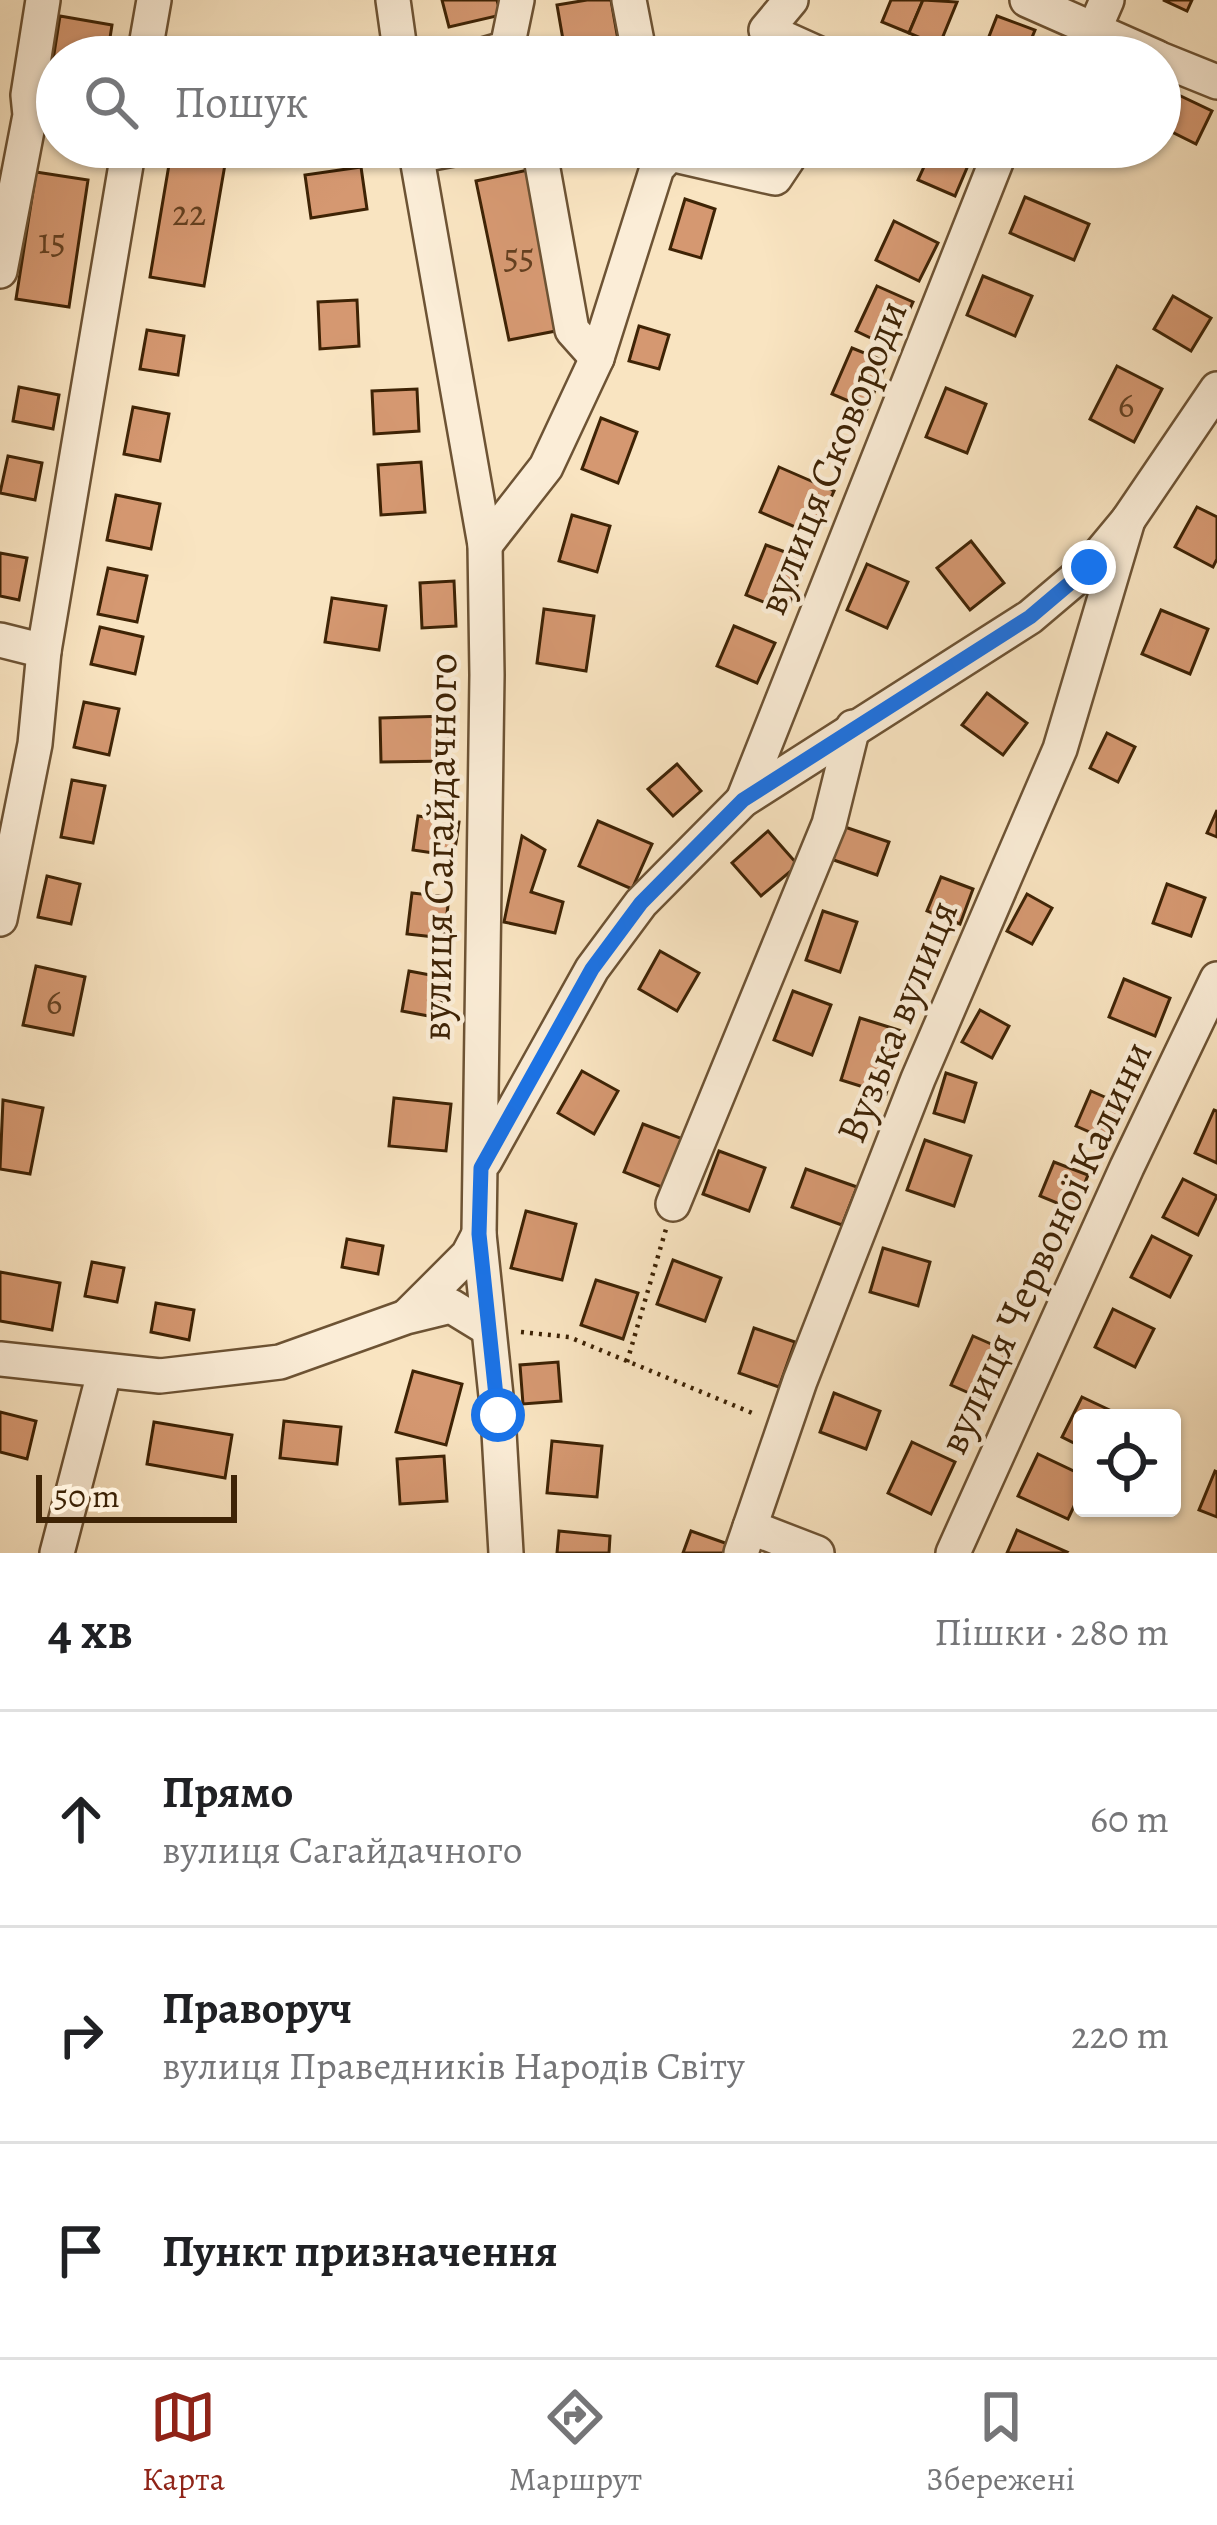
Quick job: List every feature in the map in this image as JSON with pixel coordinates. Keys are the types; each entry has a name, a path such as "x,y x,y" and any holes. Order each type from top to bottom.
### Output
{"street":[{"path":"38,36 44,0"},
{"path":"148,36 154,0"},
{"path":"393,0 398,36"},
{"path":"510,36 517,0"},
{"path":"629,0 636,36"},
{"path":"779,36 766,30 791,0"},
{"path":"1027,0 1101,15 1129,36"},
{"path":"0,271 30,116 28,94 36,47"},
{"path":"1181,67 1217,82"},
{"path":"0,919 35,744 44,651 125,168"},
{"name":"вулиця Сагайдачного","path":"419,168 485,545 479,1234 498,1415 506,1553"},
{"path":"542,168 572,330 597,358"},
{"path":"485,545 546,467 597,358 653,168"},
{"path":"732,168 776,178 782,168"},
{"name":"вулиця Сковороди","path":"743,800 995,168"},
{"path":"481,1168 592,969 641,903 743,800 1030,617 1089,567 1128,520 1217,389"},
{"name":"Вузька вулиця","path":"746,1540 784,1426 918,1079 1060,749 1128,520"},
{"path":"0,640 44,651"},
{"path":"674,1204 829,824 853,727"},
{"name":"вулиця Червоної Калини","path":"953,1553 1217,979"},
{"path":"406,1317 468,1255 479,1234"},
{"path":"0,1359 160,1376 280,1362 451,1306 487,1328"},
{"path":"57,1553 104,1372"},
{"path":"746,1540 818,1553"}],"path":[{"path":"627,1362 674,1204"},
{"path":"487,1328 569,1336 784,1426"}],"building":[{"path":"442,0 497,0 501,15 449,27"},
{"path":"611,0 617,36 562,36 557,5"},
{"path":"891,0 923,0 909,33 882,22"},
{"path":"923,0 957,2 943,36 909,33"},
{"path":"1163,0 1192,0 1187,11"},
{"path":"60,16 112,25 110,36 57,36"},
{"path":"997,16 1035,30 1033,36 989,36"},
{"path":"1181,96 1212,111 1196,144 1181,136"},
{"path":"168,168 224,168 204,286 150,277"},
{"path":"361,168 367,209 311,218 305,175"},
{"path":"923,168 967,168 955,196 918,180"},
{"path":"528,170 561,330 509,340 476,181"},
{"path":"36,172 88,180 69,307 16,299"},
{"path":"1025,197 1089,224 1074,260 1010,233"},
{"path":"685,199 715,209 701,258 670,249"},
{"path":"894,221 938,243 919,281 876,260"},
{"path":"983,276 1032,296 1015,336 967,315"},
{"path":"877,286 913,302 892,348 856,331"},
{"path":"1173,296 1211,318 1191,351 1154,329"},
{"path":"357,300 359,346 320,349 318,302"},
{"path":"639,326 669,335 659,369 629,361"},
{"path":"147,330 184,336 178,375 140,369"},
{"path":"852,348 887,362 867,409 832,394"},
{"path":"1117,366 1162,389 1134,442 1090,419"},
{"path":"19,387 59,395 53,429 13,421"},
{"path":"946,388 986,404 967,453 926,437"},
{"path":"417,389 419,431 374,434 372,391"},
{"path":"133,407 169,414 160,461 124,454"},
{"path":"601,418 637,432 618,483 582,469"},
{"path":"8,456 42,463 35,500 0,493"},
{"path":"421,462 425,512 381,515 378,465"},
{"path":"779,467 834,491 814,535 760,512"},
{"path":"116,495 160,504 151,549 107,540"},
{"path":"1197,507 1217,517 1213,567 1175,547"},
{"path":"572,515 610,526 597,572 559,561"},
{"path":"971,541 1004,583 970,610 937,568"},
{"path":"766,545 807,560 787,611 746,595"},
{"path":"0,553 27,558 19,600 0,596"},
{"path":"867,564 908,582 887,628 847,610"},
{"path":"108,568 147,576 137,622 98,614"},
{"path":"454,581 456,626 422,628 420,583"},
{"path":"332,598 386,606 379,650 325,642"},
{"path":"544,609 594,616 586,671 537,663"},
{"path":"1161,610 1208,629 1190,674 1142,654"},
{"path":"734,626 775,643 757,683 717,666"},
{"path":"100,627 143,637 135,674 91,664"},
{"path":"987,693 1027,723 1003,755 962,725"},
{"path":"84,702 119,709 109,755 74,747"},
{"path":"448,716 449,761 381,762 380,718"},
{"path":"1107,733 1135,747 1118,782 1090,768"},
{"path":"677,764 701,791 673,816 648,789"},
{"path":"72,780 105,786 93,843 61,837"},
{"path":"1217,810 1217,837 1207,833"},
{"path":"418,816 459,822 454,856 413,850"},
{"path":"598,821 652,844 632,889 579,866"},
{"path":"839,825 889,842 877,875 828,858"},
{"path":"768,831 798,865 761,896 732,863"},
{"path":"522,836 545,850 531,892 563,902 555,933 504,922"},
{"path":"47,876 80,884 71,924 38,917"},
{"path":"941,877 973,889 960,924 927,911"},
{"path":"1167,884 1205,898 1191,936 1153,923"},
{"path":"412,893 449,897 444,938 407,934"},
{"path":"1027,894 1052,908 1032,944 1007,931"},
{"path":"823,911 857,922 840,972 806,960"},
{"path":"660,951 699,973 677,1011 639,989"},
{"path":"36,966 85,977 73,1035 23,1025"},
{"path":"409,971 446,978 439,1018 402,1011"},
{"path":"1124,979 1170,998 1155,1036 1109,1017"},
{"path":"793,991 831,1005 812,1055 774,1040"},
{"path":"980,1010 1009,1026 992,1058 962,1042"},
{"path":"860,1018 905,1032 886,1094 841,1080"},
{"path":"582,1071 618,1091 594,1134 558,1113"},
{"path":"946,1073 976,1083 964,1122 934,1113"},
{"path":"1091,1091 1123,1105 1108,1140 1076,1126"},
{"path":"394,1098 451,1104 446,1151 389,1146"},
{"path":"3,1100 43,1108 30,1174 0,1169"},
{"path":"1217,1111 1217,1163 1195,1153"},
{"path":"643,1124 683,1139 664,1188 624,1172"},
{"path":"925,1140 971,1156 954,1206 907,1190"},
{"path":"719,1151 765,1168 749,1211 703,1194"},
{"path":"1054,1162 1088,1175 1074,1210 1040,1196"},
{"path":"806,1169 857,1187 842,1225 792,1207"},
{"path":"1183,1179 1217,1196 1198,1235 1163,1217"},
{"path":"526,1211 576,1224 562,1280 511,1268"},
{"path":"1152,1236 1191,1256 1170,1297 1131,1277"},
{"path":"347,1239 383,1246 378,1274 342,1267"},
{"path":"883,1248 930,1262 918,1306 870,1292"},
{"path":"673,1260 721,1278 705,1321 657,1304"},
{"path":"92,1262 124,1268 117,1302 85,1296"},
{"path":"0,1272 60,1283 52,1330 0,1321"},
{"path":"596,1280 638,1293 623,1339 581,1325"},
{"path":"156,1303 194,1310 189,1340 151,1332"},
{"path":"1113,1309 1154,1329 1135,1367 1095,1347"},
{"path":"754,1328 795,1342 779,1387 739,1373"},
{"path":"973,1336 1007,1351 985,1400 951,1385"},
{"path":"558,1362 561,1401 523,1404 520,1365"},
{"path":"413,1371 462,1384 446,1445 396,1432"},
{"path":"834,1393 880,1411 866,1449 820,1432"},
{"path":"1082,1397 1107,1409 1076,1409"},
{"path":"0,1412 36,1421 27,1459 0,1452"},
{"path":"1073,1415 1073,1442 1062,1437"},
{"path":"284,1421 341,1427 337,1464 280,1458"},
{"path":"154,1422 232,1435 225,1478 147,1464"},
{"path":"552,1441 602,1446 597,1497 547,1493"},
{"path":"912,1442 955,1462 931,1514 888,1493"},
{"path":"1038,1454 1073,1471 1073,1508 1068,1519 1018,1496"},
{"path":"444,1456 447,1501 400,1504 397,1459"},
{"path":"1217,1472 1217,1517 1199,1510"},
{"path":"1017,1530 1067,1552 1007,1553"},
{"path":"559,1531 610,1536 609,1553 557,1553"},
{"path":"691,1531 728,1544 725,1553 683,1553"}],"route":[{"path":"498,1415 479,1234 481,1168 592,969 641,903 743,800 1030,617 1089,567"}]}
